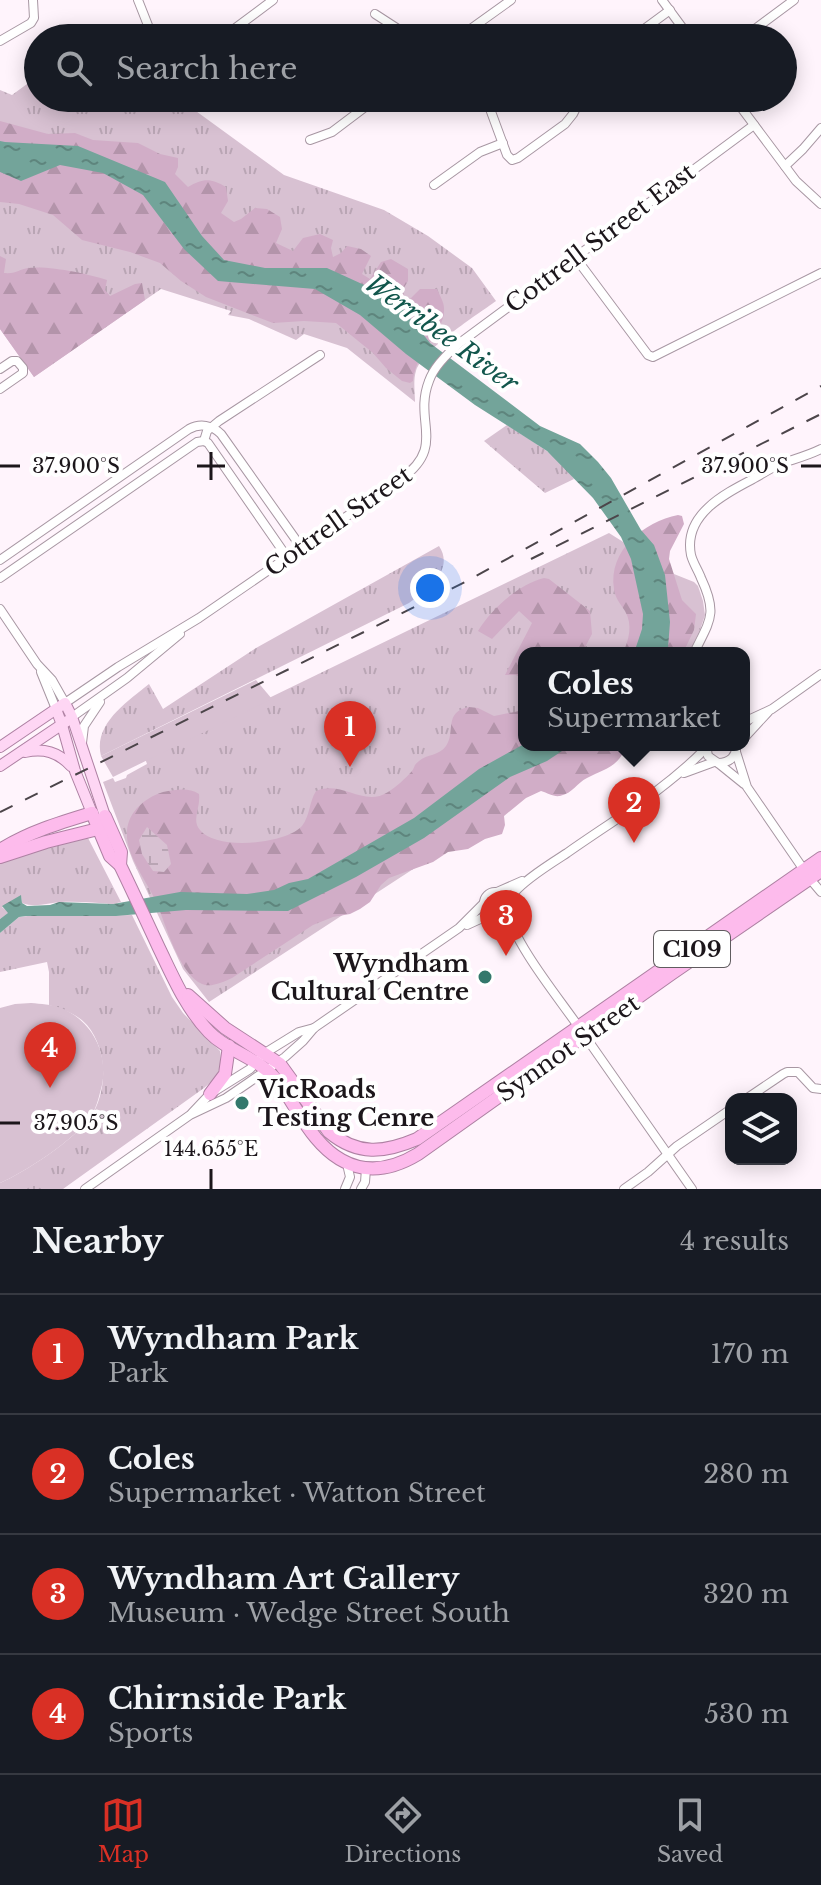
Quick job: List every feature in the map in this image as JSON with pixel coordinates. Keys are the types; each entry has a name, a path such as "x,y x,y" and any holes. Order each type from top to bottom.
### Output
{"highway":[{"path":"92,813 98,829"},
{"path":"0,850 48,826 92,813 105,816 98,829 0,857"},
{"name":"C109","path":"105,816 121,852 120,865"},
{"name":"C109","path":"98,829 110,856 120,865 174,981 210,1033 229,1046 285,1069 329,1132 351,1146"},
{"name":"Synnot Street","path":"366,1169 404,1162 668,970 812,873 821,858"},
{"name":"C109","path":"174,981 266,1062 316,1137 331,1153 347,1164 366,1169"},
{"path":"210,1094 224,1078 229,1046"},
{"name":"Synnot Street","path":"351,1146 384,1151 399,1147 499,1090"},
{"path":"351,1146 362,1158 366,1169"}],"main road":[{"path":"60,706 72,717 105,816"},
{"path":"60,706 75,771 92,813"},
{"name":"Cottrell Street","path":"0,747 60,706"},
{"name":"Cottrell Street","path":"0,766 72,717"},
{"path":"15,756 32,750 51,751 64,758 75,771"}],"street":[{"path":"30,24 37,19 33,0"},
{"path":"138,0 147,24"},
{"path":"241,24 273,0"},
{"path":"478,24 511,0"},
{"path":"662,0 680,24"},
{"path":"762,24 794,0"},
{"path":"651,24 670,10"},
{"path":"375,14 390,24"},
{"path":"0,41 24,27"},
{"path":"310,140 332,132 358,112"},
{"path":"491,112 510,160 518,158 565,124 574,112"},
{"path":"744,112 802,188 821,204"},
{"name":"Cottrell Street East","path":"448,354 754,125"},
{"path":"785,166 821,128"},
{"path":"434,185 480,152 503,143"},
{"path":"575,257 648,355 656,356 821,273"},
{"name":"Cottrell Street","path":"60,706 199,618 411,472 425,453 426,389 431,375 448,354"},
{"path":"204,441 211,427 320,355"},
{"path":"0,369 12,361 17,361 23,368 23,373 0,389"},
{"path":"0,560 198,425 211,427 221,434 301,547"},
{"path":"0,578 197,442 204,441 287,557"},
{"path":"697,647 712,610 691,556 690,542 698,518 720,496 779,464 801,459 821,449"},
{"path":"94,496 101,507"},
{"path":"52,525 59,535"},
{"path":"0,609 37,664 52,680 60,706"},
{"name":"Cottrell Street","path":"72,717 108,692 199,618"},
{"path":"750,732 772,709 821,674"},
{"path":"82,747 84,726 108,692"},
{"path":"750,719 772,709"},
{"path":"459,928 501,912 508,899 531,878 676,776 702,751"},
{"path":"707,751 708,756 747,787 812,873 821,892"},
{"path":"676,776 727,762 735,751"},
{"path":"737,751 747,787"},
{"path":"190,1115 210,1094 303,1041 314,1028 459,928 483,904 486,895 531,878"},
{"path":"497,892 503,895 508,917 519,941"},
{"path":"483,904 519,941 692,1189"},
{"path":"85,1189 190,1115 226,1098 299,1032 314,1028"},
{"path":"755,1093 787,1072 798,1072 813,1088 821,1089"},
{"path":"624,1189 677,1146 725,1113"},
{"path":"345,1189 350,1177 347,1164"},
{"path":"361,1189 366,1169"}],"green space":[{"path":"24,86 24,112 197,112 284,175 384,210 428,236 472,268 496,301 452,333 420,362 414,382 415,402 347,348 304,334 296,340 249,319 228,315 231,311 161,289 34,377 0,329 0,90 12,95"},
{"path":"0,121 48,134 75,133 93,140 138,143 160,154 178,158 175,174 188,187 207,180 226,187 228,201 221,213 234,222 255,208 267,209 280,217 282,229 276,243 293,251 303,238 320,234 333,240 333,257 347,246 361,249 371,256 362,274 370,279 381,262 391,259 408,269 408,281 402,291 408,301 420,289 437,289 444,308 440,325 419,361 413,381 402,381 336,323 273,323 206,297 160,263 82,240 53,215 19,204 0,202"},
{"path":"0,256 6,259 4,273 37,267 80,273 107,280 105,290 110,296 142,283 145,300 34,377 0,329"},
{"path":"507,425 552,455 574,479 545,493 484,441"},
{"path":"682,516 684,524 669,559 682,600 696,614 694,630 686,647 625,647 629,627 615,592 617,562 623,550 641,531 665,519"},
{"path":"609,533 674,574 694,582 703,601 705,615 692,647 518,647 518,751 525,751 533,791 209,1002 183,969 133,861 103,782 126,778 147,764 145,758"},
{"path":"439,546 444,563 437,579 409,603 101,756 100,744 107,724 122,706 149,684 163,709 256,648"},
{"path":"549,579 590,611 592,634 585,647 520,647 532,623 519,611 492,639 478,631 506,598 535,581"},
{"path":"518,650 518,676 505,675"},
{"path":"256,680 272,699 113,777 101,756"},
{"path":"478,708 494,716 518,711 518,751 623,751 616,763 564,795 541,791 526,798 504,816 502,834 468,849 448,852 433,862 389,878 370,902 360,909 313,925 232,978 209,985 194,979 180,960 128,844 130,820 137,808 163,792 191,790 199,794 197,826 208,837 251,843 282,837 302,826 316,791 335,789 370,797 391,790 419,761 446,746 453,718 461,710"},
{"path":"147,827 167,845 171,864 164,872 153,871 142,854 139,840"},
{"path":"87,836 121,902 32,905 22,903 21,896 2,907 9,913 0,919 0,863"},
{"path":"132,915 172,997 183,1013 220,1051 221,1063 216,1076 204,1088 63,1189 0,1189 0,1183 48,1155 83,1126 96,1108 102,1084 102,1059 94,1035 79,1018 49,1005 47,962 0,972 0,933 19,917"},
{"path":"31,1003 61,1008 90,1031 101,1052 101,1089 90,1118 73,1136 22,1172 0,1183 0,1008"}],"water":[{"path":"0,141 78,146 165,182 202,236 224,260 265,268 327,268 395,299 430,343 540,426 580,444 611,478 641,530 654,545 665,575 670,622 668,647 636,647 643,614 631,559 621,537 593,498 547,451 475,405 360,315 315,289 218,281 184,249 143,195 103,173 60,165 21,181 0,172"},
{"path":"518,747 518,751 562,751 510,777 424,838 288,911 186,910 116,916 26,916 19,917 0,933 0,919 8,913 2,906 21,895 22,903 27,906 59,902 113,904 180,892 247,894 274,890 308,879 414,818 479,769"}],"railway":[{"path":"0,812 467,581 821,386"},
{"path":"531,559 821,414"}],"place":[{"name":"Wyndham Park","path":"350,767"},
{"name":"Coles","path":"634,843"},
{"name":"Wyndham Art Gallery","path":"506,956"},
{"name":"Wyndham Cultural Centre","path":"485,977"},
{"name":"Chirnside Park","path":"50,1088"},
{"name":"VicRoads Testing Cenre","path":"242,1103"}],"water label":[{"name":"Werribee River","path":"442,333"}]}
